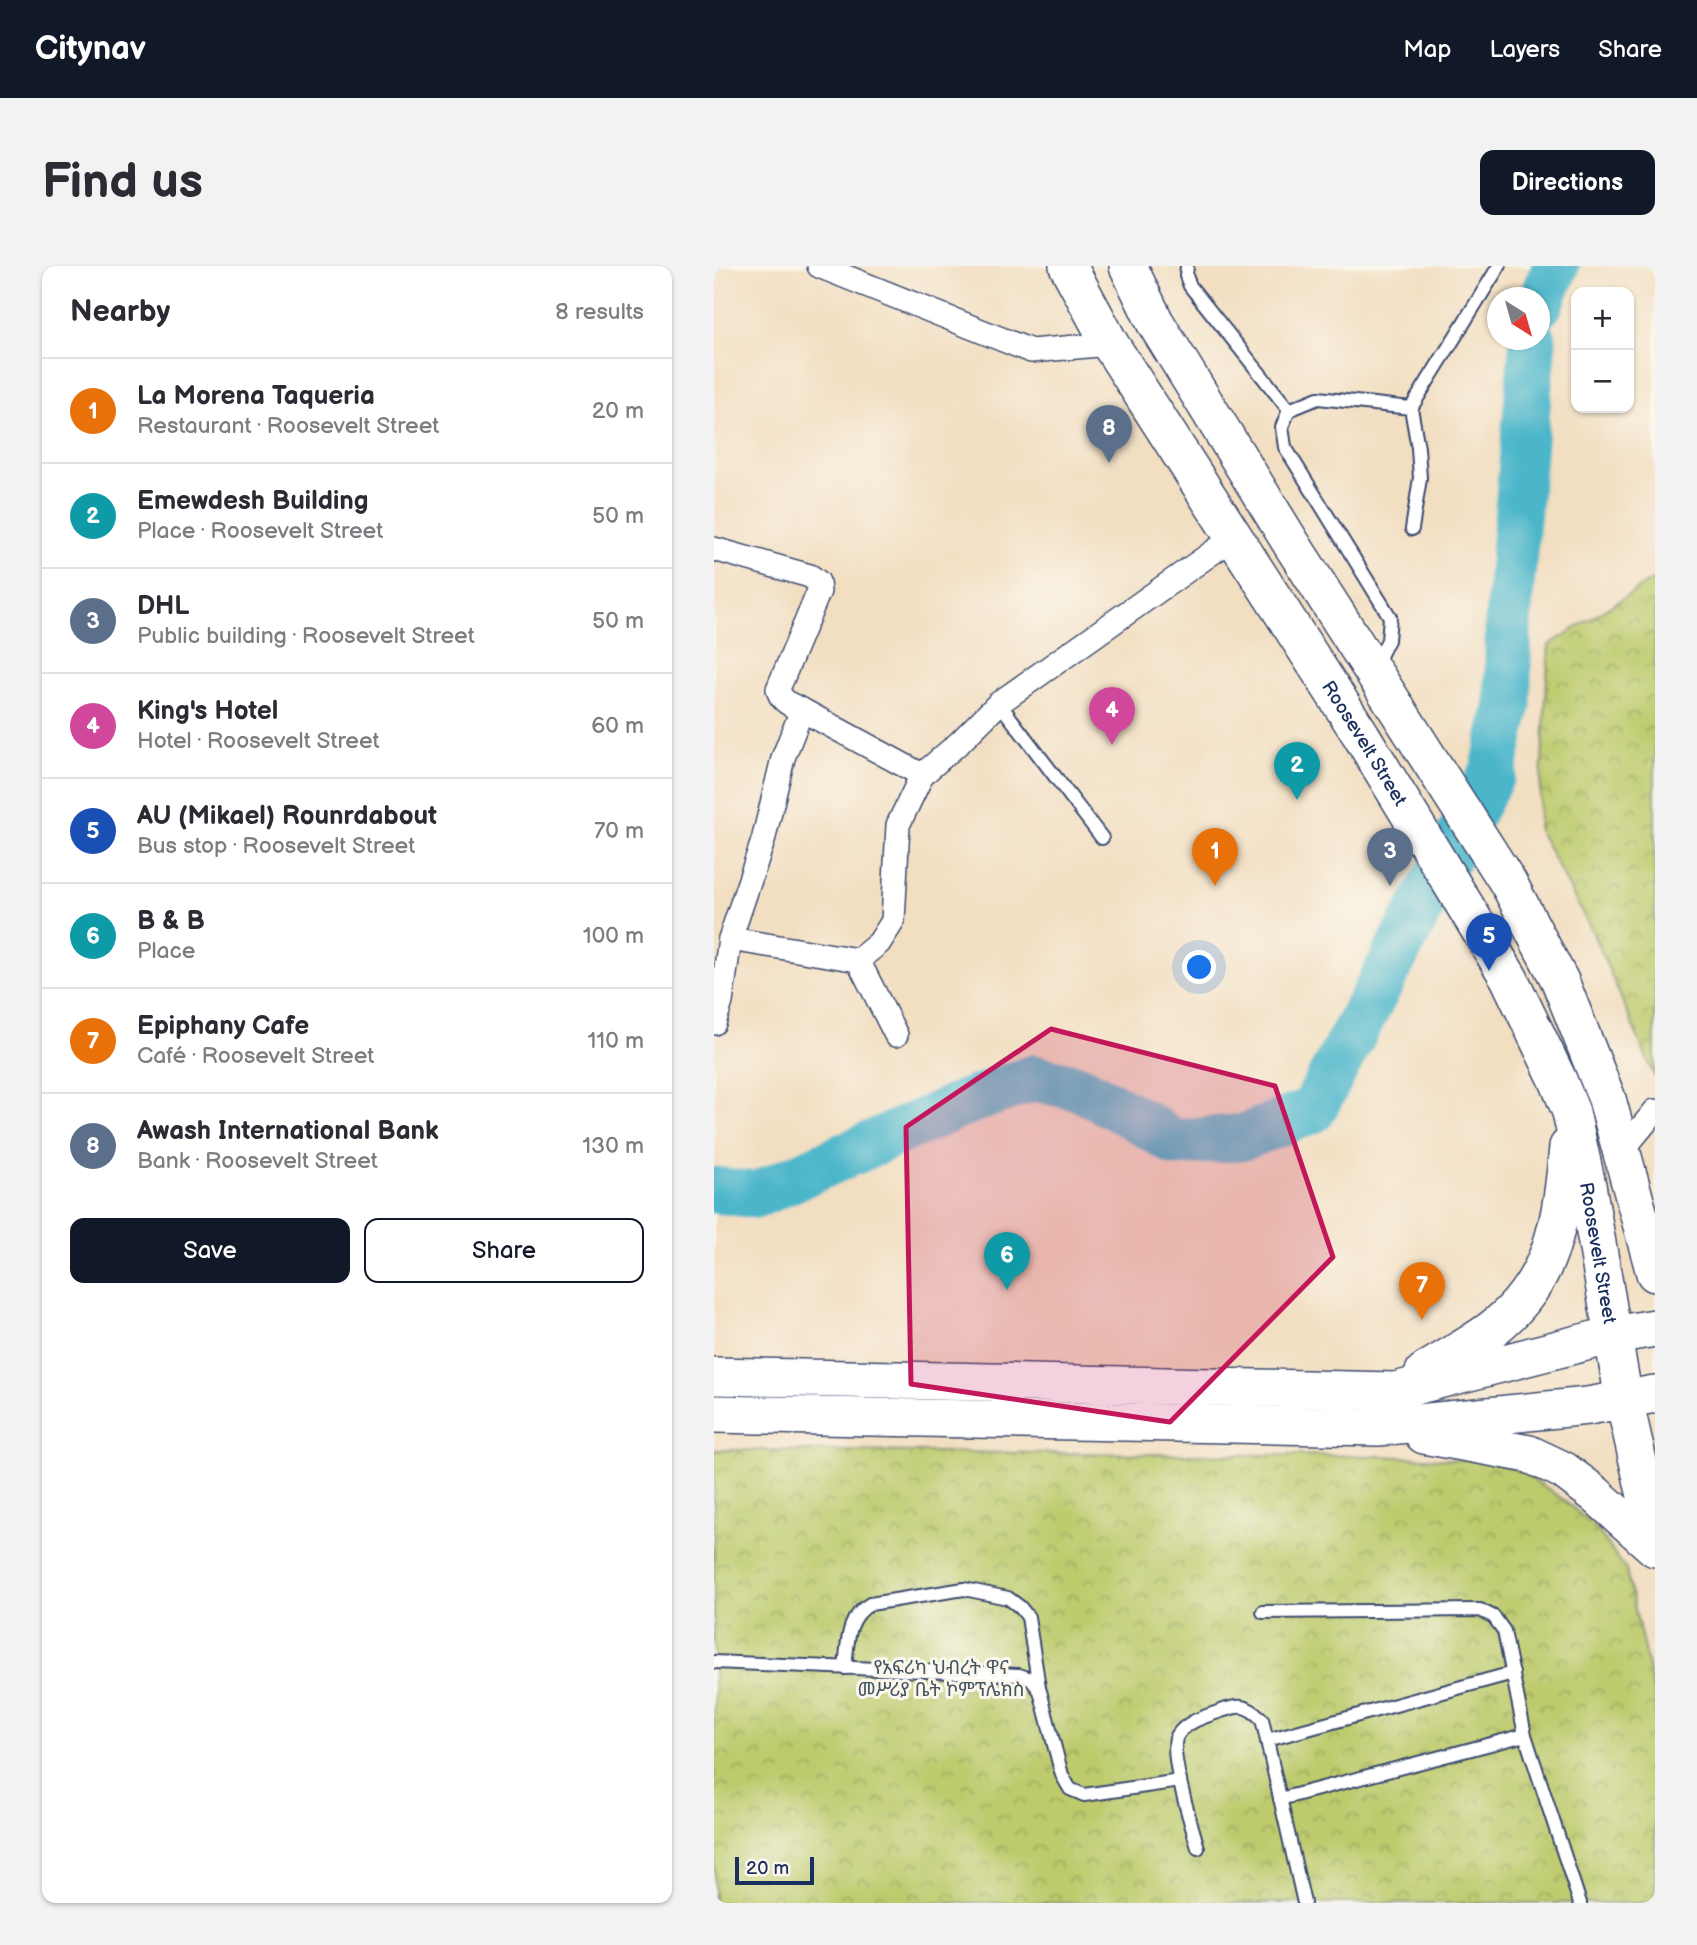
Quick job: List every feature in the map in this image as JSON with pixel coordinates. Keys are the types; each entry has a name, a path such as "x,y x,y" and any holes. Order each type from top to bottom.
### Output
{"main road":[{"name":"Roosevelt Street","path":"1068,266 1110,344 1361,736 1464,905 1508,978 1559,1080 1571,1112 1587,1185 1613,1335 1640,1397 1655,1535"},
{"path":"1135,274 1162,334 1284,532 1508,884 1560,981 1607,1099 1655,1273"},
{"path":"1395,1391 1493,1329 1529,1293 1548,1256 1561,1212 1571,1112"},
{"path":"1624,1160 1655,1196"},
{"path":"714,1376 1395,1391 1613,1335 1655,1328"},
{"path":"714,1414 1378,1427 1588,1406 1640,1397"},
{"path":"1378,1427 1529,1454 1563,1470 1595,1494 1655,1548"}],"street":[{"path":"819,266 1031,351 1110,344"},
{"path":"730,939 858,960 879,943 893,921 898,825 922,775 999,703 1233,538"},
{"path":"714,549 810,576 818,582 819,591 778,689 780,697 922,775"},
{"path":"714,1023 721,1002 730,939 763,841 783,758 802,710"},
{"path":"858,960 896,1035"},
{"path":"1624,1160 1655,1111"}],"lane":[{"path":"1187,266 1186,276 1190,286 1289,410"},
{"path":"1412,529 1420,478 1411,408 1499,266"},
{"path":"1373,670 1388,640 1390,617 1285,447 1282,427 1289,410 1318,398 1411,408"},
{"path":"999,703 1102,838"},
{"path":"845,1668 852,1622 858,1611 870,1604 964,1589 1008,1598 1020,1607 1028,1618 1040,1691 1062,1775 1070,1789 1084,1795 1181,1781"},
{"path":"1263,1612 1480,1610 1494,1617 1504,1631 1525,1735 1580,1903"},
{"path":"714,1662 1018,1675 1031,1679 1040,1691"},
{"path":"1267,1740 1513,1674"},
{"path":"1198,1847 1174,1755 1177,1737 1194,1720 1238,1705 1252,1709 1262,1719 1304,1903"},
{"path":"1280,1799 1525,1735"}],"highlighted area":[{"path":"1051,1029 1275,1086 1333,1257 1170,1422 911,1384 906,1127"}],"green space":[{"path":"1652,580 1655,581 1655,1077 1593,933 1538,829 1549,645"},
{"name":"የአፍሪካ ህብረት ዋና መሥሪያ ቤት ኮምፕሌክስ","path":"714,1450 1377,1456 1490,1461 1522,1472 1564,1500 1597,1529 1626,1570 1655,1698 1655,1903 714,1903"}],"waterway":[{"path":"1547,287 1556,266"},
{"path":"714,1190 756,1195 964,1103 1034,1078 1080,1088 1176,1143 1244,1137 1313,1110 1493,772 1508,705 1508,621 1532,350"}],"place":[{"name":"Awash International Bank","path":"1109,463"},
{"name":"King's Hotel","path":"1112,745"},
{"name":"Emewdesh Building","path":"1297,800"},
{"name":"La Morena Taqueria","path":"1215,886"},
{"name":"DHL","path":"1390,886"},
{"name":"AU (Mikael) Rounrdabout","path":"1489,971"},
{"name":"B & B","path":"1007,1290"},
{"name":"Epiphany Cafe","path":"1422,1320"}]}
